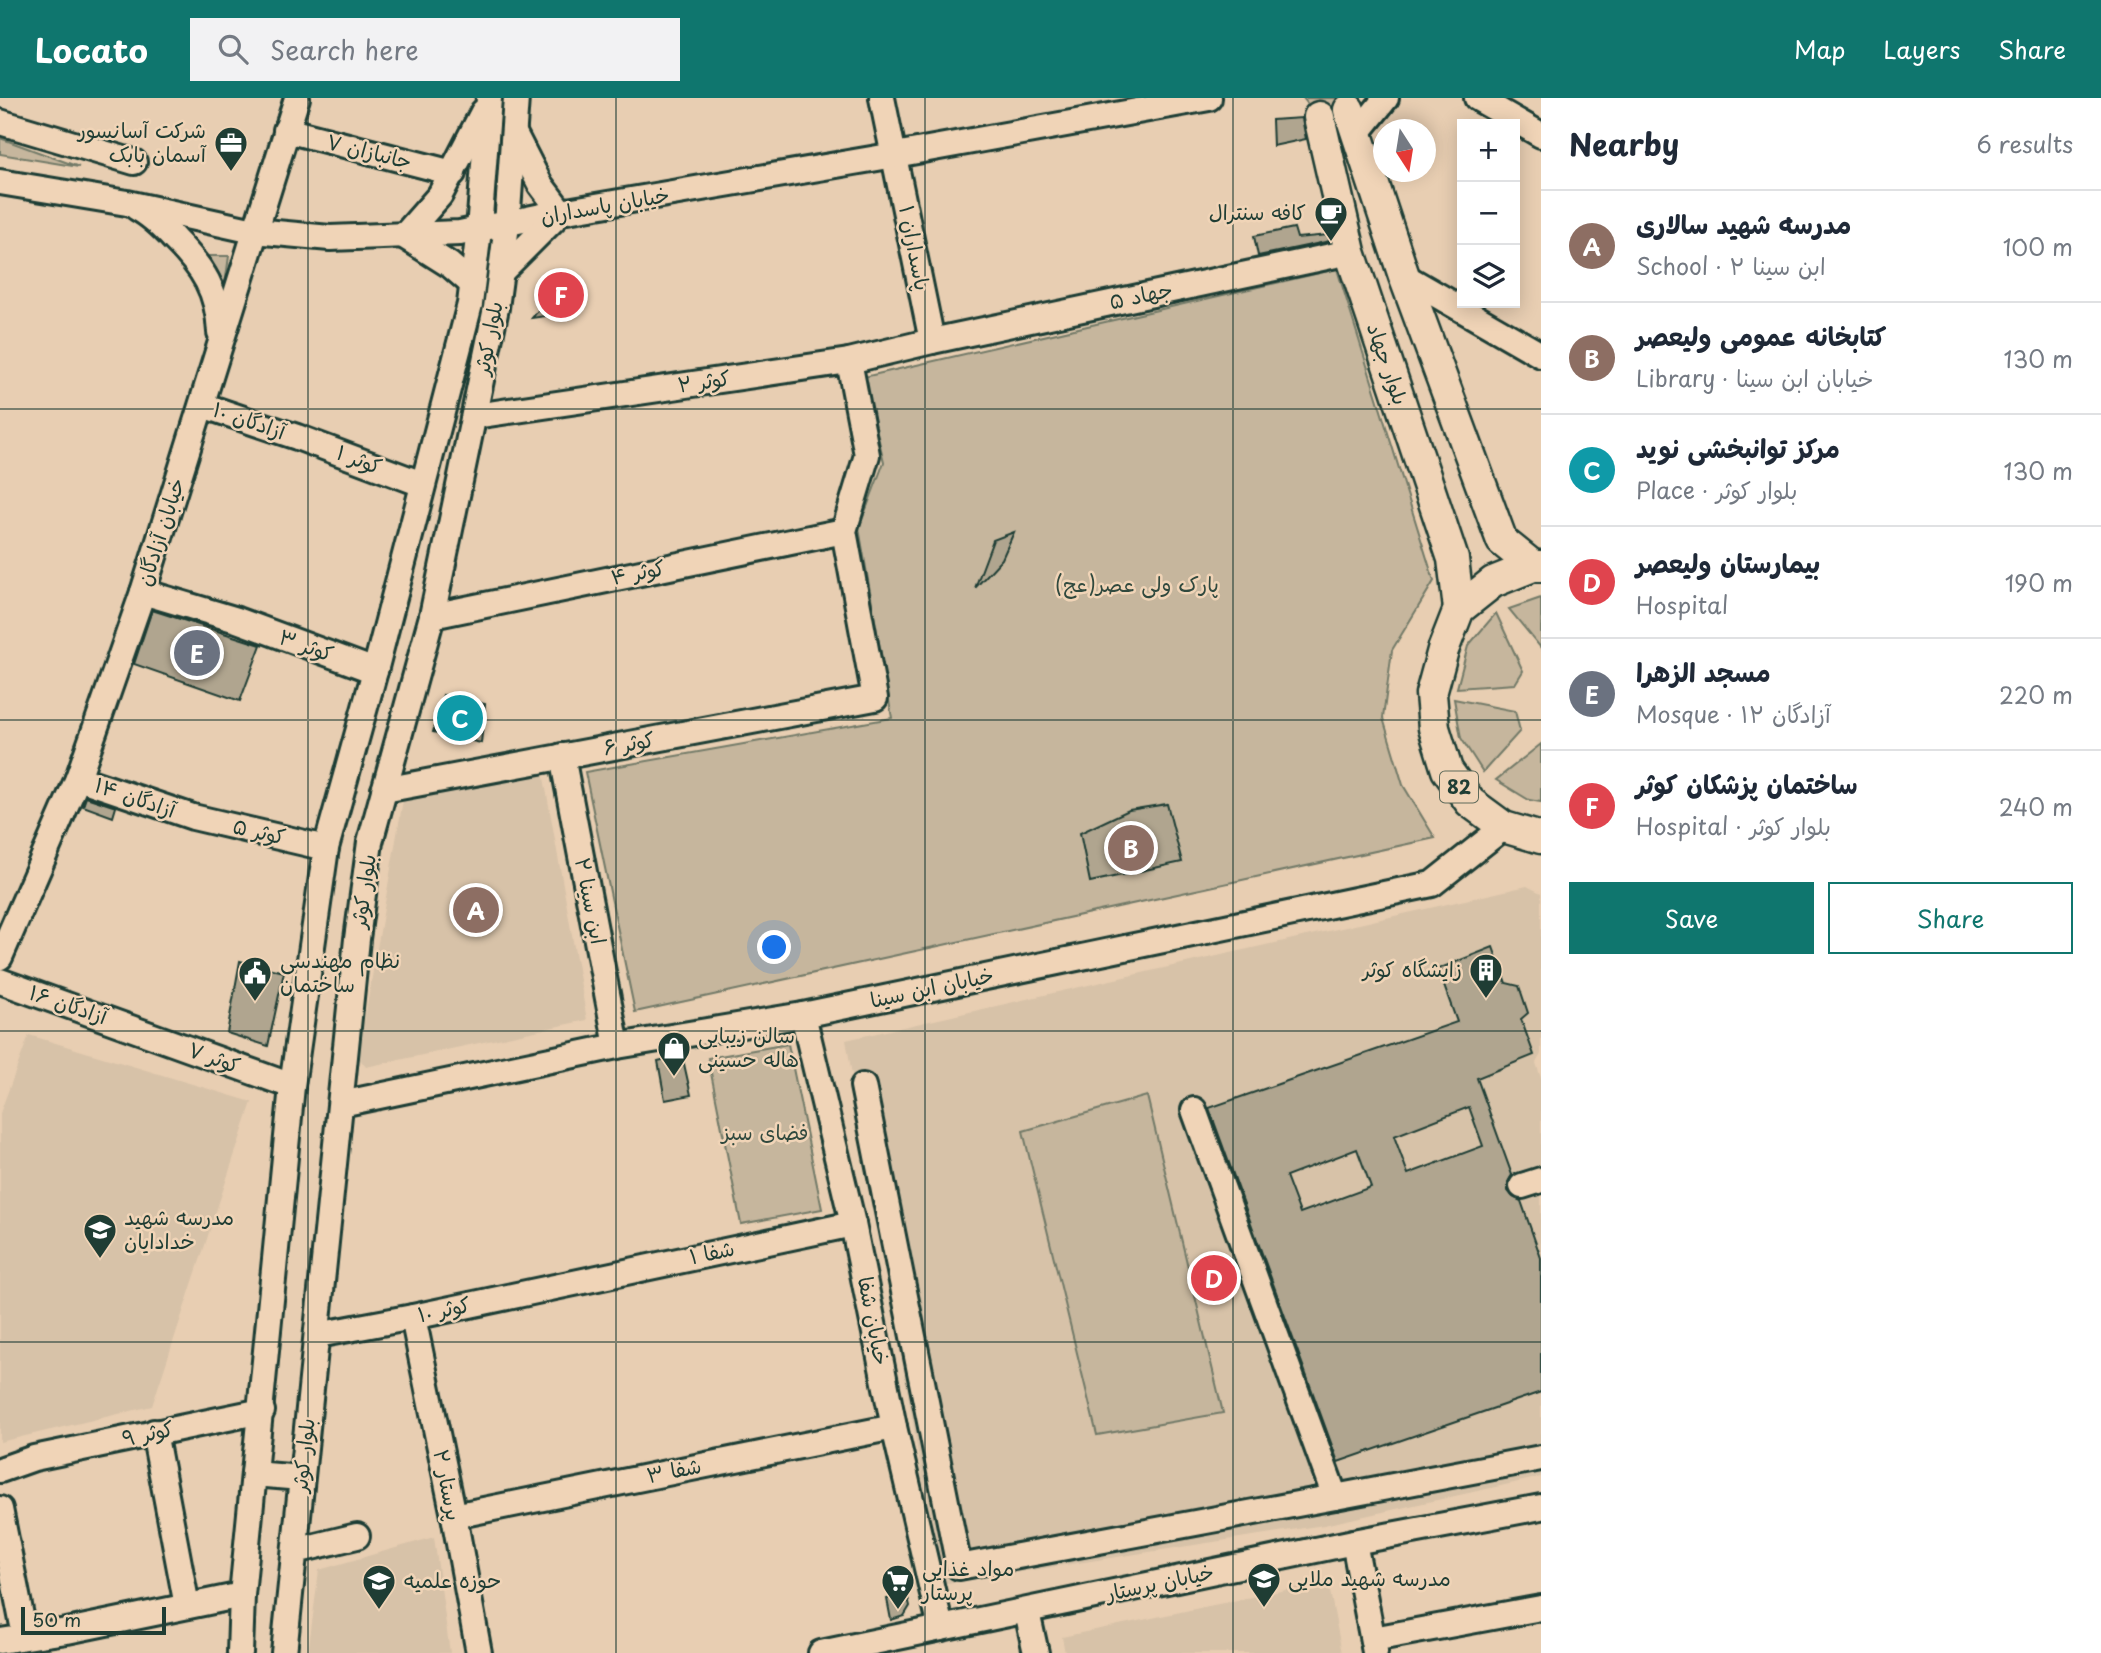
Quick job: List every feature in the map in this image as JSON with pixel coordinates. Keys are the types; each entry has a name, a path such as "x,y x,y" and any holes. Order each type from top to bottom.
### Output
{"main road":[{"path":"1310,107 1331,118 1355,114 1404,276 1503,541 1537,566"},
{"name":"بلوار جهاد","path":"1310,107 1350,252 1453,559 1459,609"},
{"path":"1459,609 1493,582 1537,566"},
{"name":"82","path":"1459,609 1443,650 1431,694 1434,728 1447,769 1470,802 1504,827 1541,838"}],"street":[{"name":"خیابان آزادگان","path":"0,957 78,778 143,592 297,98"},
{"name":"بلوار کوثر","path":"284,1653 358,927 370,842 432,616 475,416 496,308 508,225 516,98"},
{"name":"پاسداران ۱","path":"882,98 933,341"},
{"name":"خیابان پاسداران","path":"0,182 127,203 254,231 330,238 460,233 561,212 1209,98"},
{"path":"1355,114 1386,98"},
{"path":"1477,98 1541,135"},
{"name":"بلوار کوثر","path":"240,1653 242,1595 292,1086 326,848 375,671 471,294 489,100"},
{"path":"489,100 440,195 404,236 450,265 471,294 496,308"},
{"path":"0,122 134,162"},
{"name":"جانبازان ۷","path":"286,130 453,173"},
{"path":"501,272 561,212 540,184 514,133"},
{"path":"127,203 152,216 201,268 219,313 220,346"},
{"name":"جهاد ۵","path":"933,341 1350,252"},
{"path":"1404,276 1541,355"},
{"name":"کوثر ۲","path":"475,416 849,360 933,341"},
{"path":"844,531 867,455 849,360"},
{"name":"آزادگان ۱۰","path":"202,405 297,437"},
{"name":"کوثر ۱","path":"297,437 422,484"},
{"name":"کوثر ۴","path":"432,616 844,531"},
{"name":"کوثر ۶","path":"384,790 875,698 844,531"},
{"name":"کوثر ۳","path":"143,592 237,620 375,671"},
{"name":"ابن سینا ۲","path":"562,756 617,1046"},
{"name":"آزادگان ۱۴","path":"78,778 192,817"},
{"name":"کوثر ۵","path":"192,817 326,848"},
{"name":"خیابان ابن سینا","path":"341,1104 617,1046 803,1015 1432,884 1504,827"},
{"name":"آزادگان ۱۶","path":"0,981 136,1029"},
{"name":"خیابان شفا","path":"803,1015 853,1224 894,1427 941,1628"},
{"name":"کوثر ۷","path":"136,1029 292,1086"},
{"path":"863,1086 959,1567 1541,1458"},
{"path":"1194,1110 1335,1497"},
{"name":"شفا ۱","path":"570,1282 853,1224"},
{"name":"کوثر ۱۰","path":"317,1335 570,1282"},
{"name":"پرستار ۲","path":"413,1317 479,1653"},
{"name":"کوثر ۹","path":"0,1470 34,1458 262,1411"},
{"name":"شفا ۳","path":"454,1516 894,1427"},
{"path":"154,1432 187,1606"},
{"path":"254,1474 301,1478"},
{"name":"خیابان پرستار","path":"821,1653 1354,1542 1541,1507"},
{"path":"0,1510 25,1636"},
{"path":"295,1551 357,1536"},
{"path":"1354,1542 1374,1646 1541,1608"},
{"path":"0,1641 68,1631 242,1595"},
{"path":"1027,1612 1036,1653"}],"shaded area":[{"path":"543,772 587,1020 366,1067 358,1057 403,800"},
{"path":"1527,886 1541,893 1541,1054 1536,1063 1541,1078 1541,1477 1324,1525 941,1584 846,1040"},
{"name":"مدرسه شهید خدادایان","path":"29,1035 252,1102 152,1406 0,1442 0,1113"},
{"name":"حوزه علمیه","path":"434,1537 450,1653 308,1653 319,1570"},
{"name":"مدرسه شهید ملایی","path":"1328,1581 1342,1653 1065,1653 1062,1637"}],"green space":[{"path":"1303,98 1356,98 1347,109 1330,116 1311,108"},
{"path":"0,138 79,167 0,154"},
{"path":"209,256 229,256 225,285"},
{"name":"پارک ولی عصر(عج)","path":"1337,269 1434,581 1392,650 1383,718 1403,785 1435,838 635,1012 585,772 892,718 859,528 884,462 864,377"},
{"path":"1541,598 1541,648 1509,609"},
{"path":"1496,613 1523,671 1515,684 1457,688 1468,646"},
{"path":"1454,699 1515,711 1520,731 1483,772 1461,738"},
{"path":"1541,744 1541,802 1529,800 1496,780"},
{"name":"فضای سبز","path":"788,1044 822,1209 741,1224 708,1058"},
{"path":"1147,1096 1223,1413 1097,1435 1023,1131"}],"building":[{"path":"1302,118 1306,139 1273,146 1272,120"},
{"path":"1294,228 1297,238 1328,235 1330,241 1258,256 1254,236"},
{"path":"565,278 574,312 532,318"},
{"path":"1014,532 1002,559 975,588 993,540"},
{"path":"152,610 261,645 240,701 134,664"},
{"path":"443,695 485,704 481,743 433,732"},
{"path":"86,797 116,807 113,817 83,806"},
{"path":"1167,804 1182,862 1090,882 1080,833 1129,810"},
{"path":"1493,947 1506,983 1519,986 1528,1013 1521,1019 1534,1055 1477,1078 1512,1175 1508,1182 1508,1191 1521,1201 1541,1258 1541,1392 1338,1462 1209,1108 1457,1022 1438,969","holes":["1469,1107 1483,1146 1408,1174 1394,1136","1357,1149 1371,1187 1300,1213 1286,1176"]},
{"name":"نظام مهندسی ساختمان","path":"240,961 284,972 268,1046 227,1033"},
{"name":"سالن زیبایی هاله حسینی","path":"682,1055 691,1095 665,1100 658,1061"},
{"name":"مواد غذایی پرستار","path":"907,1594 910,1606 904,1616 891,1620 887,1599"}],"place":[{"name":"شرکت آسانسور آسمان بابک","path":"231,173"},
{"name":"کافه سنترال","path":"1331,243"},
{"name":"ساختمان پزشکان کوثر","path":"561,295"},
{"name":"مسجد الزهرا","path":"197,653"},
{"name":"مرکز توانبخشی نوید","path":"460,718"},
{"name":"کتابخانه عمومی ولیعصر","path":"1131,848"},
{"name":"مدرسه شهید سالاری","path":"476,910"},
{"name":"زایشگاه کوثر","path":"1486,1000"},
{"name":"نظام مهندسی ساختمان","path":"255,1003"},
{"name":"سالن زیبایی هاله حسینی","path":"674,1078"},
{"name":"مدرسه شهید خدادایان","path":"100,1260"},
{"name":"بیمارستان ولیعصر","path":"1214,1278"},
{"name":"مدرسه شهید ملایی","path":"1264,1609"},
{"name":"حوزه علمیه","path":"379,1611"},
{"name":"مواد غذایی پرستار","path":"898,1611"}]}
